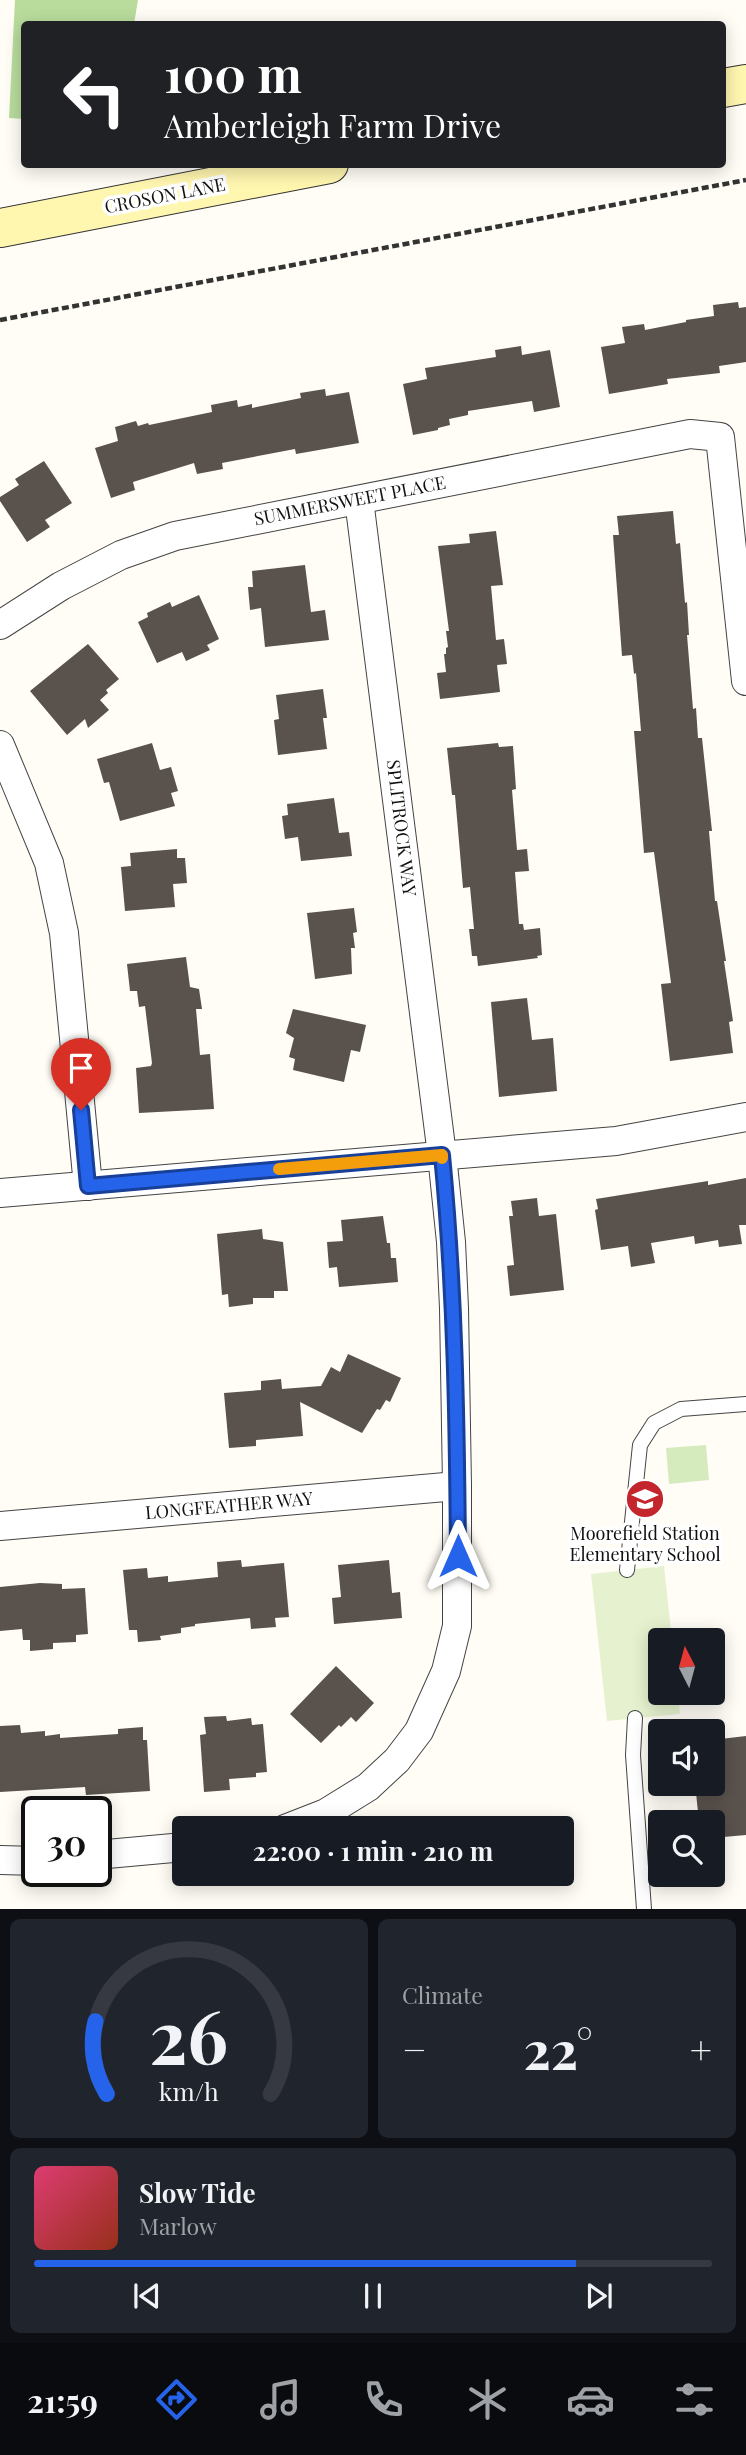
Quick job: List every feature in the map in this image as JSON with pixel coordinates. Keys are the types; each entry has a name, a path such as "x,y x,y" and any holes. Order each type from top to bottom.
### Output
{"main road":[{"path":"726,88 746,84"},
{"name":"CROSON LANE","path":"0,228 309,168"}],"street":[{"name":"SUMMERSWEET PLACE","path":"0,625 61,586 109,561 175,536 690,434 720,437 746,681"},
{"name":"SPLITROCK WAY","path":"318,1816 369,1787 397,1759 419,1731 446,1671 457,1626 452,1268 442,1155 359,500"},
{"path":"0,745 49,863 64,933 88,1186"},
{"path":"0,1192 616,1141 746,1118"},
{"name":"LONGFEATHER WAY","path":"0,1526 457,1486"},
{"path":"112,1854 172,1848"},
{"path":"0,1860 21,1861"}],"lane":[{"path":"626,1570 640,1445 654,1423 681,1409 746,1404"},
{"path":"635,1718 633,1755 644,1909"}],"path":[{"path":"0,320 746,180"}],"green space":[{"path":"15,0 138,0 134,21 21,21 21,119 9,118"},
{"path":"706,1445 709,1480 669,1484 666,1448"},
{"path":"664,1566 671,1628 648,1628 648,1705 679,1705 680,1714 607,1721 591,1574"}],"building":[{"path":"738,302 739,308 746,307 746,362 719,366 720,373 667,379 668,384 609,394 601,347 625,343 622,327 644,324 645,330 714,316 713,305"},
{"path":"521,346 522,355 550,350 560,407 534,412 532,401 468,411 468,415 449,419 450,425 413,435 403,384 427,379 425,368 496,357 495,350"},
{"path":"325,389 326,396 349,392 359,443 296,454 295,449 222,463 223,469 197,474 194,463 133,482 135,490 111,498 95,448 118,441 115,427 136,421 138,426 149,425 212,412 211,405 237,400 238,407 252,404 252,408 301,398 300,393"},
{"path":"44,461 72,503 45,520 50,527 27,542 0,497 19,485 15,479"},
{"path":"673,511 676,544 680,543 685,603 687,602 693,709 696,708 698,738 702,738 712,831 709,831 715,901 733,1021 729,1022 733,1053 670,1061 661,984 671,983 654,852 644,853 634,731 641,731 636,673 634,674 632,655 622,656 613,535 619,535 617,516"},
{"path":"496,531 503,585 491,586 496,640 504,639 507,664 497,665 500,692 440,699 437,673 446,672 444,654 448,647 446,631 449,631 438,546 470,543 469,534"},
{"path":"305,565 311,612 325,610 329,640 265,647 261,608 250,610 248,587 253,587 252,571"},
{"path":"199,595 219,639 207,645 210,650 186,661 182,652 157,663 138,622 148,617 147,613 170,602 172,607"},
{"path":"88,644 119,679 106,690 108,693 100,700 109,710 88,728 85,719 67,735 30,691"},
{"path":"323,689 327,749 278,755 274,720 279,719 276,695"},
{"path":"152,743 160,770 171,767 178,791 171,793 175,806 120,821 109,782 104,783 97,759"},
{"path":"498,743 499,747 513,746 516,789 512,790 517,850 527,849 529,871 515,872 519,924 523,924 524,930 540,928 542,955 537,956 538,958 478,966 477,956 472,956 469,929 474,929 470,887 463,888 455,795 452,795 447,748"},
{"path":"334,798 339,833 349,832 352,856 301,861 298,837 285,839 282,816 288,815 287,804"},
{"path":"177,849 177,858 185,858 187,883 173,884 175,907 125,911 121,867 131,866 130,853"},
{"path":"354,908 357,932 353,933 355,948 351,948 352,974 315,979 307,913"},
{"path":"186,957 190,987 199,989 202,1009 196,1009 200,1055 210,1054 214,1109 139,1113 136,1068 151,1066 152,1063 145,1006 139,1007 137,991 130,991 127,964"},
{"path":"527,998 532,1040 553,1038 557,1091 499,1097 491,1002"},
{"path":"293,1009 366,1025 360,1052 351,1050 344,1082 293,1070 295,1059 289,1057 294,1038 286,1033"},
{"path":"746,1178 746,1225 739,1225 742,1244 719,1247 718,1240 695,1244 694,1236 651,1243 655,1263 631,1267 628,1246 601,1250 596,1199 708,1181 708,1185"},
{"path":"537,1198 539,1216 556,1214 564,1290 510,1296 507,1266 514,1265 509,1216 513,1216 511,1201"},
{"path":"383,1216 391,1258 396,1258 398,1282 339,1287 337,1267 329,1268 327,1242 343,1241 341,1220"},
{"path":"262,1229 263,1239 283,1242 288,1291 274,1291 274,1298 253,1298 253,1304 229,1307 228,1294 222,1295 217,1234"},
{"path":"348,1354 401,1378 390,1402 386,1400 380,1410 377,1409 362,1433 300,1402 303,1436 256,1440 256,1446 229,1448 224,1393 261,1390 261,1381 281,1379 282,1389 321,1386 331,1367 340,1372"},
{"path":"241,1560 242,1567 284,1563 289,1617 275,1618 276,1627 251,1629 250,1618 195,1624 181,1628 181,1633 160,1636 161,1640 138,1642 137,1630 129,1630 123,1570 147,1568 148,1578 168,1576 168,1582 218,1577 217,1562"},
{"path":"389,1560 392,1593 400,1592 402,1618 334,1624 332,1598 341,1597 338,1565"},
{"path":"62,1584 62,1589 85,1588 88,1634 76,1635 76,1642 53,1643 53,1649 30,1651 30,1640 23,1640 22,1629 0,1631 0,1587"},
{"path":"336,1666 374,1703 356,1722 351,1717 321,1743 290,1714"},
{"path":"226,1716 227,1721 251,1718 252,1725 263,1724 267,1772 256,1773 256,1777 229,1779 230,1790 204,1792 200,1735 206,1734 204,1717"},
{"path":"20,1725 21,1733 45,1731 45,1736 60,1734 60,1738 118,1734 118,1729 143,1727 143,1740 147,1740 150,1791 86,1795 85,1787 0,1792 0,1726"},
{"path":"746,1736 746,1835 725,1837 725,1810 698,1810 696,1796 725,1796 725,1738"}],"slow traffic":[{"path":"279,1169 442,1155 442,1158"}],"place":[{"name":"Moorefield Station Elementary School","path":"645,1499"}],"route":[{"path":"81,1110 88,1186 442,1155 451,1242 454,1308 458,1556"}]}
